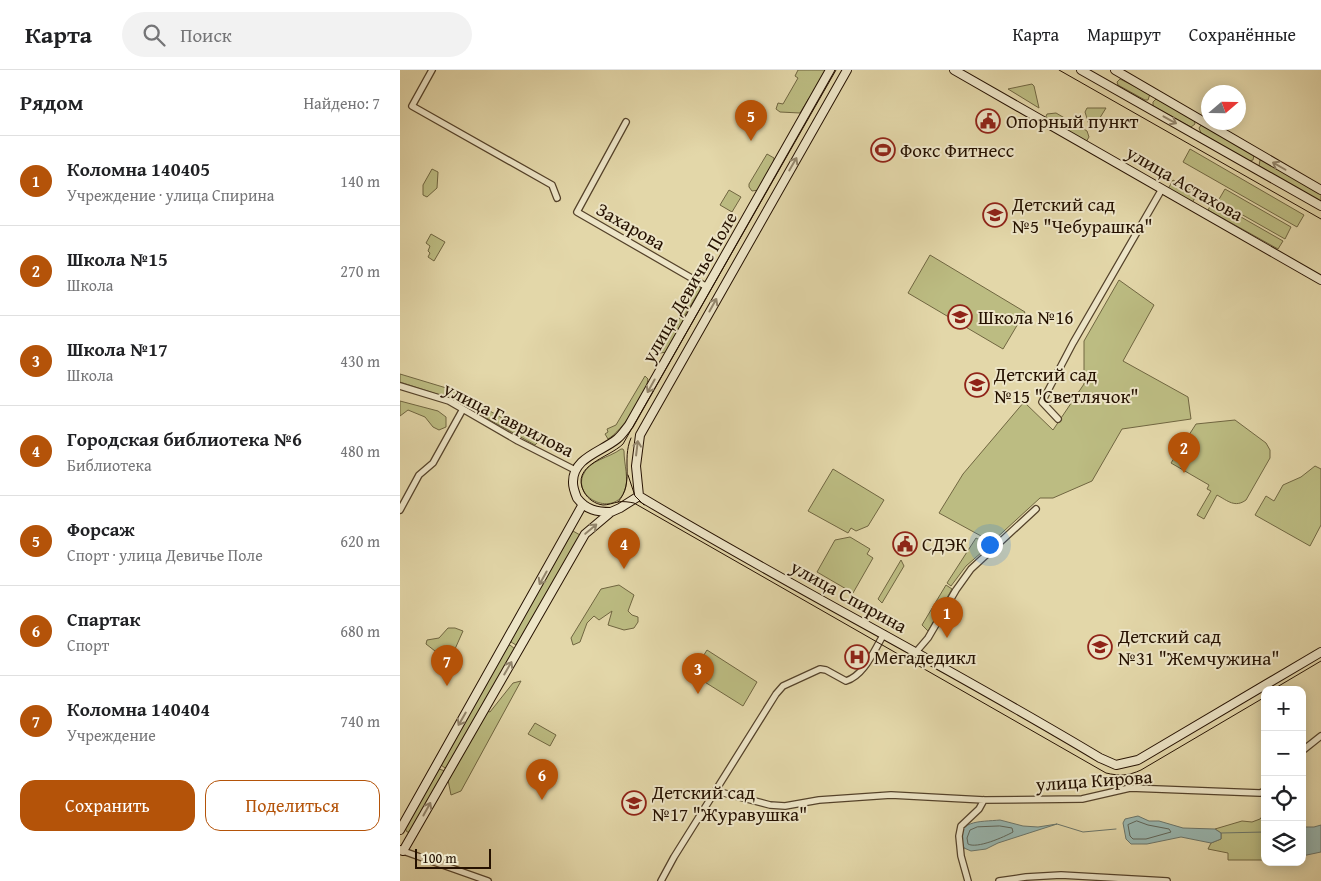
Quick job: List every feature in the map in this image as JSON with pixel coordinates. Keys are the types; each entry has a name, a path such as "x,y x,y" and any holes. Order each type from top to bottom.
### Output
{"main road":[{"name":"улица Девичье Поле","path":"575,470 584,459 618,439 629,425 830,70"},
{"name":"улица Девичье Поле","path":"639,496 636,466 640,435 847,70"},
{"name":"улица Астахова","path":"954,70 1321,280"},
{"path":"1081,70 1321,206"},
{"path":"1112,88 1118,72 1321,190"},
{"path":"1147,107 1155,94"},
{"path":"1192,132 1199,119"},
{"path":"1253,167 1260,155"},
{"path":"575,470 573,476 576,496 591,510 611,512"},
{"path":"401,850 585,534 611,512 639,496"},
{"name":"улица Спирина","path":"639,496 1100,758 1116,765 1138,760 1149,754 1242,697 1321,652"},
{"path":"400,830 583,504"},
{"path":"507,642 519,648"},
{"path":"436,764 449,770"}],"street":[{"path":"432,70 412,106 552,185 557,198"},
{"name":"Захарова","path":"626,122 577,212 707,287"},
{"path":"1058,419 1042,402 1073,343 1162,189"},
{"name":"улица Гаврилова","path":"400,386 449,401 575,470"},
{"path":"400,510 419,475 433,463 463,409"},
{"path":"916,652 928,638 956,590 971,569 1036,509"},
{"path":"661,881 783,686 820,669 826,670 846,681 854,678 861,672 884,634"},
{"path":"1306,747 1321,736"},
{"name":"улица Кирова","path":"716,791 770,805 785,806 818,800 891,795 984,800 1082,799 1130,788 1261,793"},
{"path":"968,881 961,856 959,836 961,826 980,809 984,800"},
{"path":"401,850 488,881"},
{"path":"999,881 1062,875 1167,881"}],"green space":[{"path":"798,70 828,70 813,97 809,98 800,113 780,112 776,109 778,103 783,104 798,78 795,76"},
{"path":"1120,79 1150,94 1148,100 1118,85 1117,82"},
{"path":"1032,84 1034,86 1039,108 1008,89"},
{"path":"1156,99 1194,119 1195,124 1191,127 1153,106 1153,102"},
{"path":"1087,108 1106,108 1093,129 1090,128 1085,112"},
{"path":"1056,113 1087,131 1089,137 1086,142 1045,119 1047,114"},
{"path":"1201,125 1201,130 1212,130 1254,155 1253,160 1249,161 1201,133 1199,128"},
{"path":"1190,149 1304,215 1297,227 1183,162"},
{"path":"767,154 774,158 774,165 759,190 752,191 749,184"},
{"path":"1260,160 1321,193 1321,202 1259,166"},
{"path":"432,169 438,172 437,188 427,197 423,195 423,185"},
{"path":"1173,180 1197,194 1192,203 1168,189"},
{"path":"1225,189 1291,227 1285,239 1218,201"},
{"path":"729,190 741,197 732,212 720,205"},
{"path":"1213,201 1283,241 1278,249 1208,210"},
{"path":"431,234 445,242 434,261 428,257 430,246 426,243"},
{"path":"930,255 1025,312 1003,349 908,293"},
{"path":"1119,280 1154,305 1123,361 1188,397 1191,419 1122,429 1092,481 1053,498 1040,498 992,542 939,513 963,474 1024,402 1053,430 1084,384 1084,341"},
{"path":"698,285 701,287 700,290 685,315 685,321 667,352 660,353"},
{"path":"400,374 453,390 537,438 537,443 535,445 452,399 400,382"},
{"path":"645,376 648,379 638,403 626,421 608,439 605,434 608,432 607,429 616,425"},
{"path":"400,401 438,411 446,417 446,427 439,430 433,427 425,417 408,410 400,416"},
{"path":"1235,420 1266,443 1270,450 1270,458 1246,500 1235,504 1217,495 1204,519 1197,515 1211,491 1207,489 1209,485 1171,463 1196,424"},
{"path":"621,449 624,451 627,481 625,490 620,498 613,503 597,502 584,492 582,484 583,475 594,463"},
{"path":"1315,466 1321,469 1321,525 1310,546 1255,515 1266,496 1274,501 1283,485 1301,477"},
{"path":"833,469 884,500 868,526 856,531 851,528 848,533 808,511"},
{"path":"573,531 580,535 516,645 511,642 511,638"},
{"path":"850,537 870,549 867,554 873,558 853,593 817,572 835,540"},
{"path":"976,538 990,545 966,566 951,586 947,583"},
{"path":"901,560 904,566 882,603 878,599"},
{"path":"619,585 634,595 628,611 638,617 638,622 634,628 624,630 608,625 612,611 599,620 594,616 587,623 580,642 573,645 571,638 601,589"},
{"path":"946,585 952,589 928,631 922,625"},
{"path":"448,628 463,631 455,649 448,656 443,656 426,644 427,640 439,638"},
{"path":"510,645 515,649 448,766 445,768 441,765 507,646"},
{"path":"707,650 757,682 743,706 692,674"},
{"path":"521,681 461,791 451,795 448,780 487,711 490,712 513,683"},
{"path":"535,723 556,735 550,746 528,734"},
{"path":"439,769 445,771 410,832 407,832 405,828"},
{"path":"1261,818 1261,860 1228,860 1228,853 1208,849 1211,843 1221,839 1221,833 1215,829 1242,821 1252,822"}],"water":[{"path":"1138,816 1149,821 1159,821 1183,828 1215,829 1221,833 1221,839 1211,843 1181,837 1147,844 1131,844 1126,839 1123,823 1125,819"},
{"path":"1000,820 1023,826 1038,827 1057,824 998,843 986,849 971,851 964,848 961,839 965,827 977,822"},
{"path":"1321,825 1321,852 1306,855 1306,827"}],"waterway":[{"path":"1057,824 1083,832 1116,829"},
{"path":"1221,833 1261,832"}],"tram line":[{"path":"836,70 623,444 593,463 582,475 581,483 586,495 603,505 620,502 634,503 1106,773 1124,775 1141,770 1261,699"},
{"path":"1059,70 1321,219"},
{"path":"618,502 626,487 627,455 631,438"},
{"path":"628,475 635,496 644,505"},
{"path":"1279,686 1321,661"}],"place":[{"name":"Опорный пункт","path":"988,121"},
{"name":"Форсаж","path":"751,141"},
{"name":"Фокс Фитнесс","path":"883,150"},
{"name":"Детский сад №5 \"Чебурашка\"","path":"995,215"},
{"name":"Школа №16","path":"960,317"},
{"name":"Детский сад №15 \"Светлячок\"","path":"977,385"},
{"name":"Школа №15","path":"1184,473"},
{"name":"СДЭК","path":"905,544"},
{"name":"Городская библиотека №6","path":"624,569"},
{"name":"Коломна 140405","path":"947,638"},
{"name":"Детский сад №31 \"Жемчужина\"","path":"1100,647"},
{"name":"Мегадедикл","path":"857,657"},
{"name":"Коломна 140404","path":"447,686"},
{"name":"Школа №17","path":"698,694"},
{"name":"Спартак","path":"542,800"},
{"name":"Детский сад №17 \"Журавушка\"","path":"634,803"}]}
